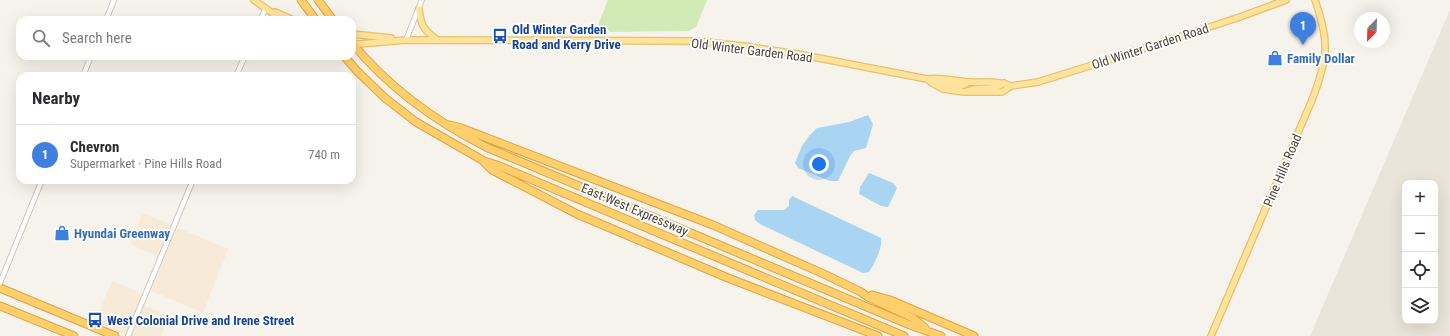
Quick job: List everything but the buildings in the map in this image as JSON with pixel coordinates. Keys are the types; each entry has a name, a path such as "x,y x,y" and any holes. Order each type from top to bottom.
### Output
{"highway":[{"path":"301,0 313,16"},
{"path":"318,0 329,16"},
{"name":"East-West Expressway","path":"356,48 365,60 409,99 457,132 493,150 910,325 928,330 941,336"},
{"name":"East-West Expressway","path":"347,60 385,98 416,122 484,161 532,179 904,336"},
{"path":"446,124 461,128 656,204 702,220 861,292 868,297 912,318 928,330"},
{"path":"484,161 492,170 576,214 728,278 878,336"},
{"path":"0,288 115,336"},
{"path":"861,292 890,300 974,336"},
{"path":"0,306 74,336"}],"main road":[{"path":"254,0 277,16"},
{"name":"Old Winter Garden Road","path":"356,44 406,40 696,41 798,54 930,81 943,89 964,92 1002,92 1012,86 1038,82 1099,64 1286,0"},
{"name":"Pine Hills Road","path":"1211,336 1324,69 1326,35 1314,0"},
{"path":"266,8 284,16"},
{"path":"419,9 422,27 437,40"},
{"name":"Old Winter Garden Road","path":"356,34 406,40"},
{"name":"Old Winter Garden Road","path":"930,81 940,78 969,82 1004,82 1012,86"},
{"path":"964,92 972,88 999,87 1004,82"}],"street":[{"path":"108,16 114,0"},
{"path":"406,40 422,0"},
{"path":"262,16 266,8"},
{"path":"85,72 89,60"},
{"path":"238,72 243,60"},
{"path":"0,283 40,184"},
{"path":"128,336 191,184"}],"shaded area":[{"path":"1450,10 1450,336 1310,336"},
{"path":"143,213 228,249 203,313 150,290 162,261 154,255 130,244"},
{"path":"112,281 143,294 140,303 170,317 161,336 129,336 95,322"}],"green space":[{"path":"608,0 707,0 696,27 689,31 610,32 608,30 596,30"}],"water":[{"path":"868,115 873,124 866,148 854,151 838,181 830,181 798,168 795,163 802,146 817,128 849,122"},
{"path":"869,173 893,183 897,188 888,207 881,206 859,194 860,187"},
{"path":"792,196 881,238 876,261 869,272 863,273 760,224 755,220 754,215 758,210 784,210 789,206 789,200"}],"place":[{"name":"Old Winter Garden Road and Kerry Drive","path":"500,36"},
{"name":"Chevron","path":"1303,45"},
{"name":"Family Dollar","path":"1275,58"},
{"name":"Hyundai Greenway","path":"62,233"},
{"name":"West Colonial Drive and Irene Street","path":"95,320"}]}
